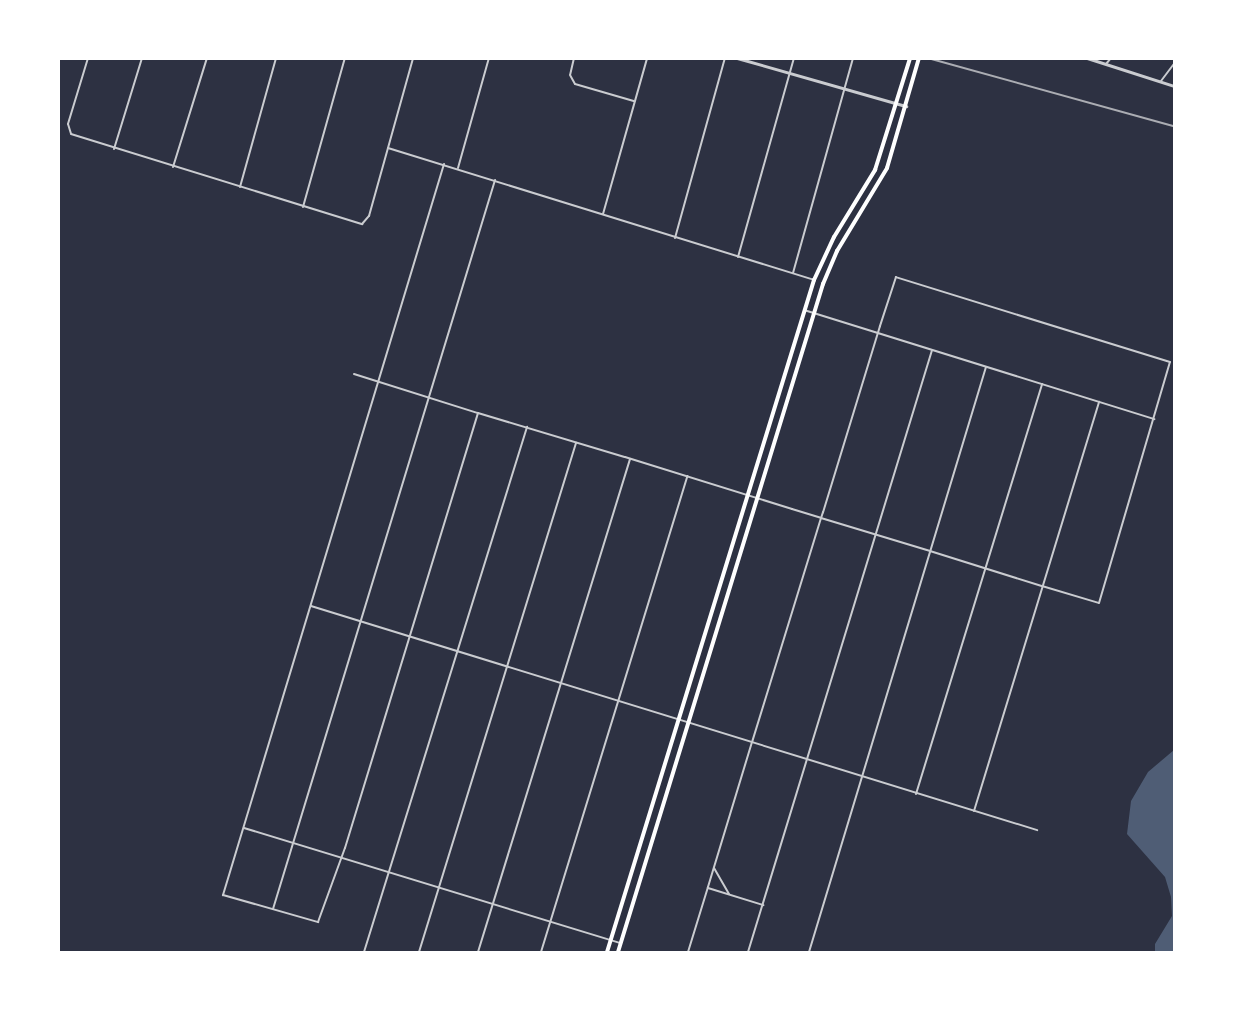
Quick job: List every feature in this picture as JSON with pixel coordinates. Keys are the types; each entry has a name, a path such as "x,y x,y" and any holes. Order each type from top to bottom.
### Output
{"main road":[{"path":"607,952 814,280 835,235 873,176 910,58"},
{"path":"618,952 814,313 837,251 882,178 919,58"}],"street":[{"path":"88,58 68,131 240,188 365,223 413,58"},
{"path":"114,148 142,58"},
{"path":"173,167 207,58"},
{"path":"240,188 276,58"},
{"path":"303,207 345,58"},
{"path":"458,168 489,58"},
{"path":"574,58 570,75 575,84 634,101"},
{"path":"603,215 647,58"},
{"path":"675,237 725,58"},
{"path":"737,58 906,106"},
{"path":"738,257 794,58"},
{"path":"793,273 854,58"},
{"path":"1087,58 1174,86"},
{"path":"1106,64 1110,58"},
{"path":"1161,81 1174,64"},
{"path":"388,148 814,280"},
{"path":"444,164 223,896 318,922 478,413"},
{"path":"273,910 495,180"},
{"path":"354,374 478,413 527,427 576,443 687,476 821,518 876,535 1100,603 1170,362 896,277 878,333 821,518 752,742 688,952"},
{"path":"804,310 1154,419"},
{"path":"748,952 932,350"},
{"path":"809,952 986,367"},
{"path":"916,794 1042,384"},
{"path":"974,811 1100,402"},
{"path":"364,952 527,427"},
{"path":"419,952 576,443"},
{"path":"478,952 630,459"},
{"path":"541,952 687,476"},
{"path":"311,606 1036,830"},
{"path":"244,828 620,943"},
{"path":"714,868 729,894"},
{"path":"708,888 763,905"}],"water":[{"path":"1174,750 1174,952 1155,952 1155,944 1172,916 1171,897 1165,877 1127,834 1131,801 1148,772"}],"railway":[{"path":"928,58 1174,126"}]}
